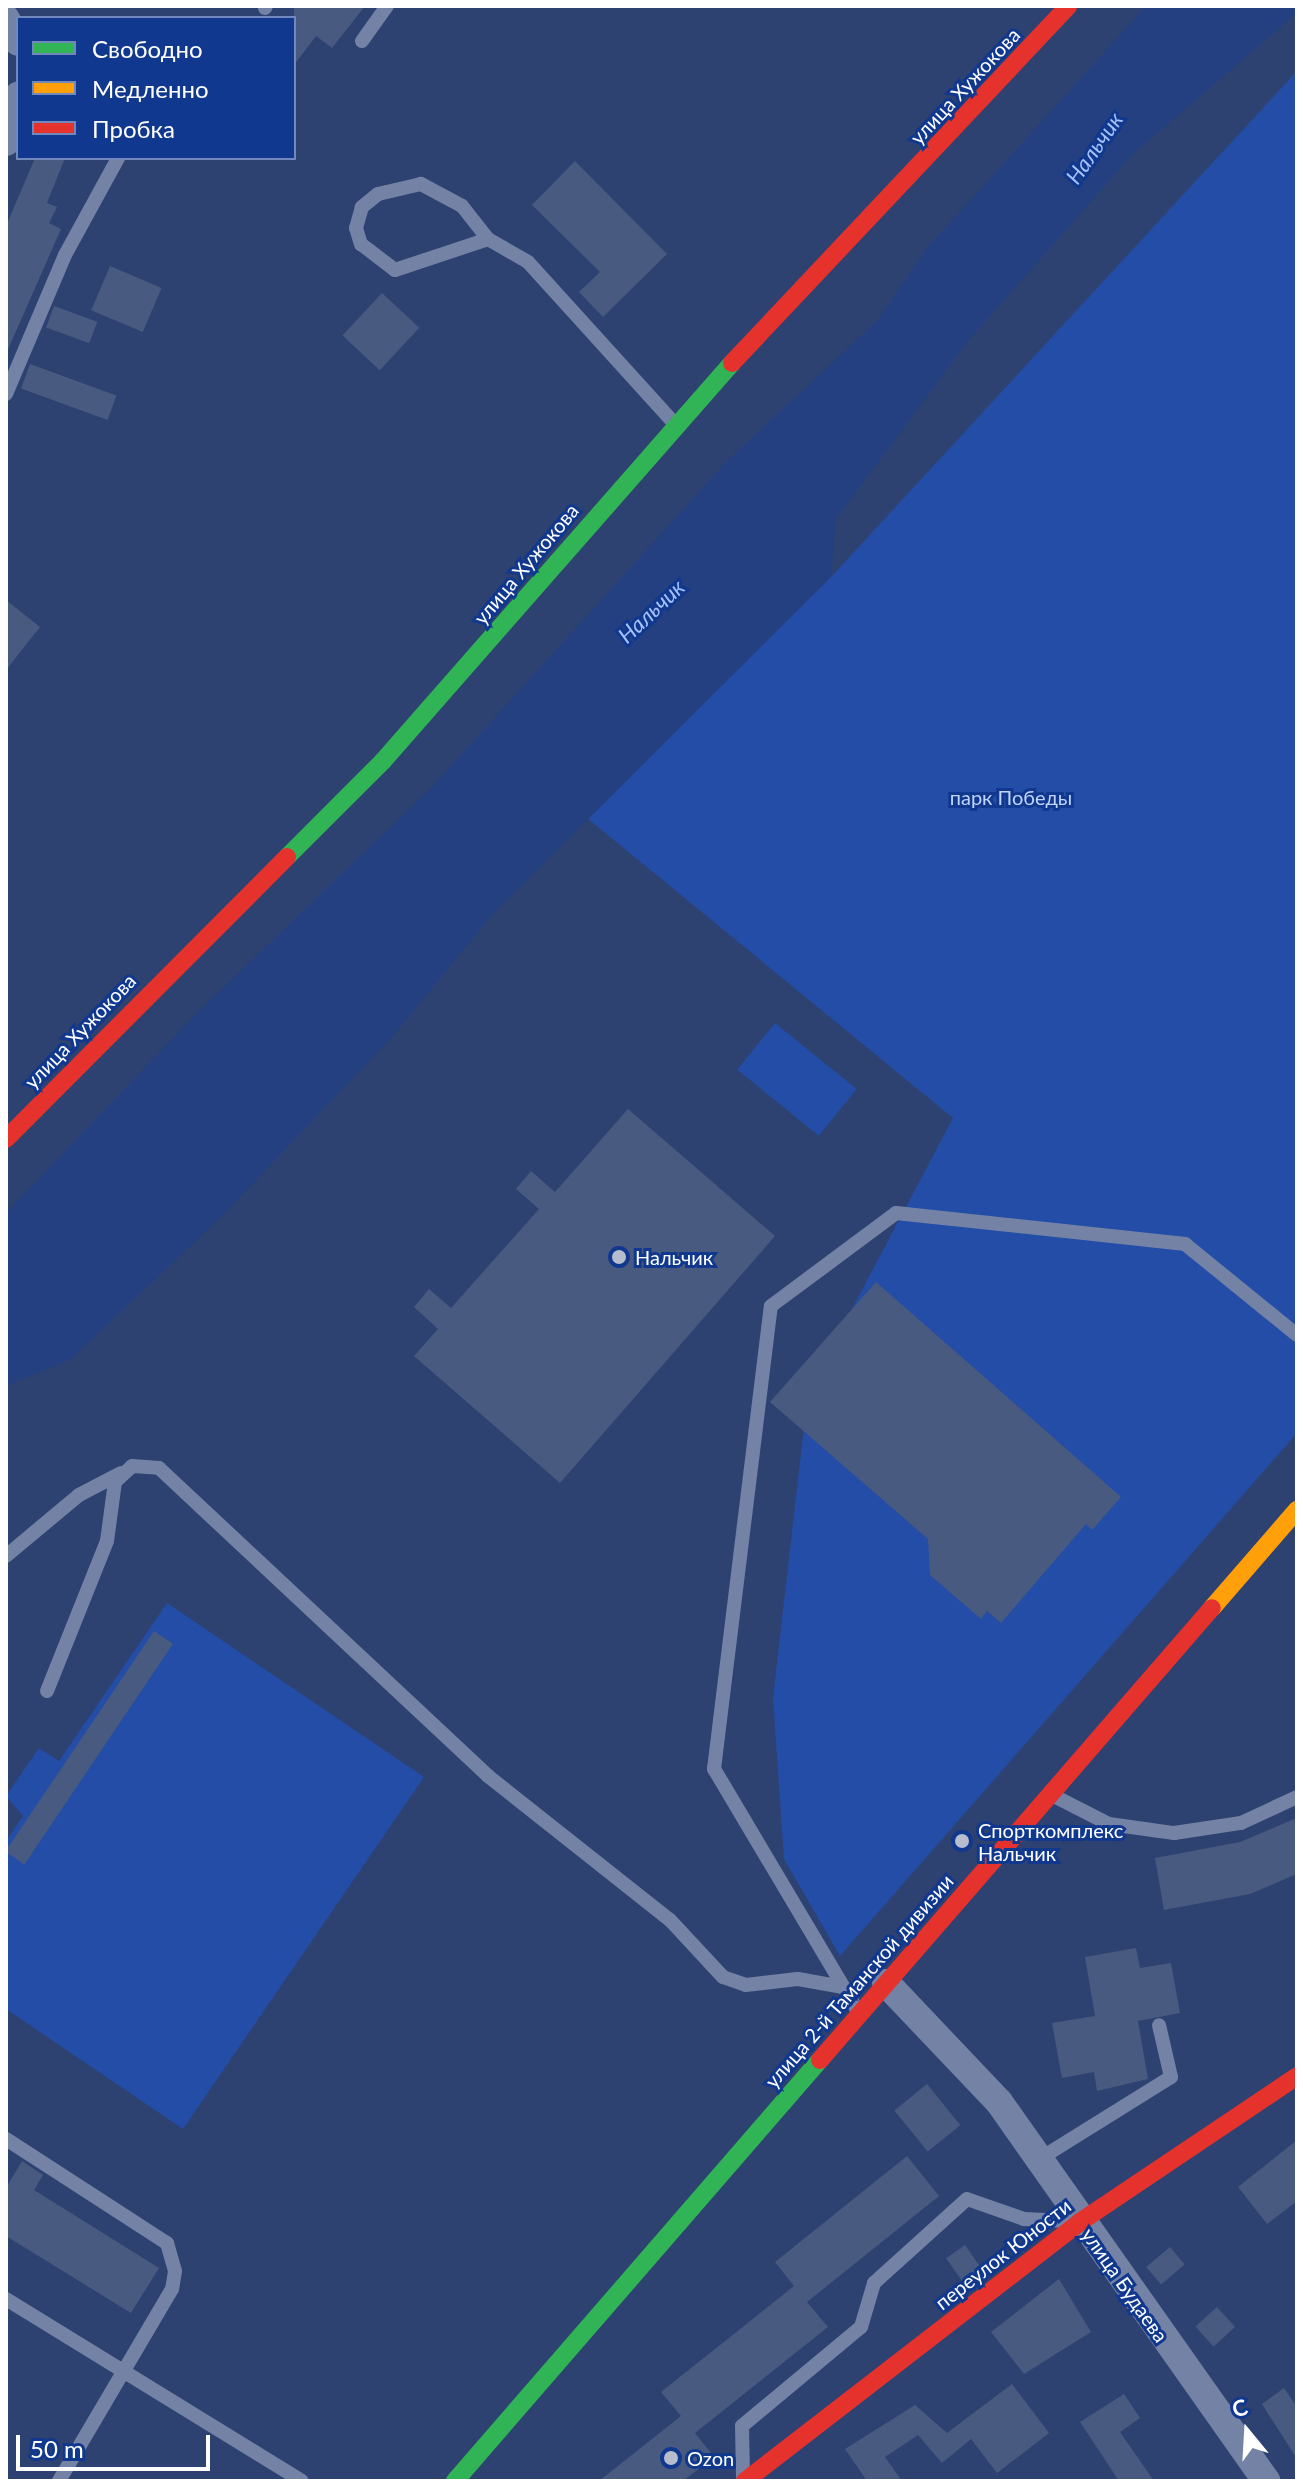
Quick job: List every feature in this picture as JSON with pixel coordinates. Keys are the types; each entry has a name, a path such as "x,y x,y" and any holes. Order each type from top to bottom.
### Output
{"street":[{"name":"улица Хужокова","path":"6,1139 383,761 674,424 1068,6"},
{"path":"6,19 16,38"},
{"path":"6,142 16,104"},
{"name":"улица 2-й Таманской дивизии","path":"455,2481 1297,1510"},
{"name":"улица Будаева","path":"886,1983 921,2012 1041,2158 1080,2222 1266,2481"},
{"name":"переулок Юности","path":"744,2481 1080,2222 1297,2076"}],"lane":[{"path":"362,41 387,6"},
{"path":"6,394 65,255 117,160"},
{"path":"488,239 395,270 361,244 356,228 362,207 378,194 421,184 462,206 488,239 528,262 674,424"},
{"path":"859,2014 714,1769 771,1306 896,1213 1185,1244 1297,1335"},
{"path":"6,1556 79,1495 144,1464 159,1468 488,1776 670,1920 723,1977 746,1985 798,1979 843,1987"},
{"path":"47,1691 107,1541 121,1473"},
{"path":"1050,1794 1109,1824 1174,1833 1241,1823 1297,1797"},
{"path":"1041,2158 1171,2077 1159,2025"},
{"path":"6,2139 167,2243 172,2289 121,2366 59,2481"},
{"path":"744,2481 742,2426 861,2327 874,2283 967,2199 1024,2219 1080,2222"},
{"path":"6,2299 121,2366 302,2481"}],"green space":[{"name":"парк Победы","path":"1297,71 1297,1433 840,1956 784,1859 773,1698 808,1392 953,1118 587,818 831,577"},
{"path":"775,1023 857,1089 819,1136 737,1070"},
{"path":"167,1603 424,1777 183,2129 6,2009 6,1841 23,1816 6,1796 39,1748 59,1761"}],"water":[{"path":"1146,6 1297,6 1297,13 1133,154 968,341 836,519 831,577 492,915 392,1037 221,1217 71,1359 6,1386 6,1213 196,1014 432,787 726,462 878,320 927,248"}],"building":[{"path":"294,6 365,6 332,48 316,36 296,62"},
{"path":"34,160 64,160 47,203 57,207 49,223 61,229 6,354 6,226"},
{"path":"575,161 667,254 603,317 579,292 600,272 532,205"},
{"path":"110,266 162,288 143,332 91,310"},
{"path":"382,293 419,328 380,370 342,335"},
{"path":"54,306 97,322 89,343 46,328"},
{"path":"30,364 116,395 108,420 21,388"},
{"path":"6,600 40,627 6,670"},
{"path":"628,1109 775,1236 560,1483 414,1356 438,1329 414,1307 429,1289 451,1308 539,1209 516,1189 531,1171 555,1192"},
{"path":"876,1282 1121,1497 1092,1530 1086,1524 1001,1623 987,1611 981,1619 930,1575 928,1539 770,1402"},
{"path":"154,1631 173,1644 24,1864 6,1850"},
{"path":"1297,1818 1297,1874 1250,1894 1164,1910 1155,1858 1240,1842"},
{"path":"1136,1948 1140,1968 1171,1963 1180,2013 1138,2021 1148,2079 1097,2091 1094,2072 1062,2078 1052,2023 1095,2016 1085,1957"},
{"path":"927,2084 960,2125 928,2152 894,2110"},
{"path":"1297,2140 1297,2201 1267,2224 1238,2187"},
{"path":"907,2156 939,2196 807,2302 828,2327 695,2433 714,2457 683,2481 599,2481 681,2416 661,2392 794,2286 775,2262"},
{"path":"22,2161 43,2175 34,2190 159,2268 131,2313 6,2236 6,2188"},
{"path":"965,2245 982,2269 963,2282 946,2258"},
{"path":"1170,2247 1185,2265 1161,2285 1146,2267"},
{"path":"1059,2279 1091,2332 1024,2374 991,2332"},
{"path":"1217,2307 1235,2327 1214,2346 1195,2326"},
{"path":"1012,2384 1049,2433 997,2473 971,2439 942,2463 918,2435 885,2457 902,2481 867,2481 845,2449 915,2405 947,2433"},
{"path":"1284,2388 1297,2407 1297,2459 1262,2404"},
{"path":"1124,2394 1140,2418 1120,2432 1154,2481 1119,2481 1080,2422"}],"traffic: fast":[{"path":"287,857 383,761 732,363"},
{"path":"455,2481 820,2060"}],"traffic: slow":[{"path":"1212,1608 1297,1510"}],"traffic: jam":[{"path":"732,363 1068,6"},
{"path":"6,1139 287,857"},
{"path":"820,2060 1212,1608"},
{"path":"745,2481 1080,2222 1297,2076"}],"place":[{"name":"Нальчик","path":"619,1257"},
{"name":"Спорткомплекс Нальчик","path":"962,1841"},
{"name":"Ozon","path":"671,2458"}]}
